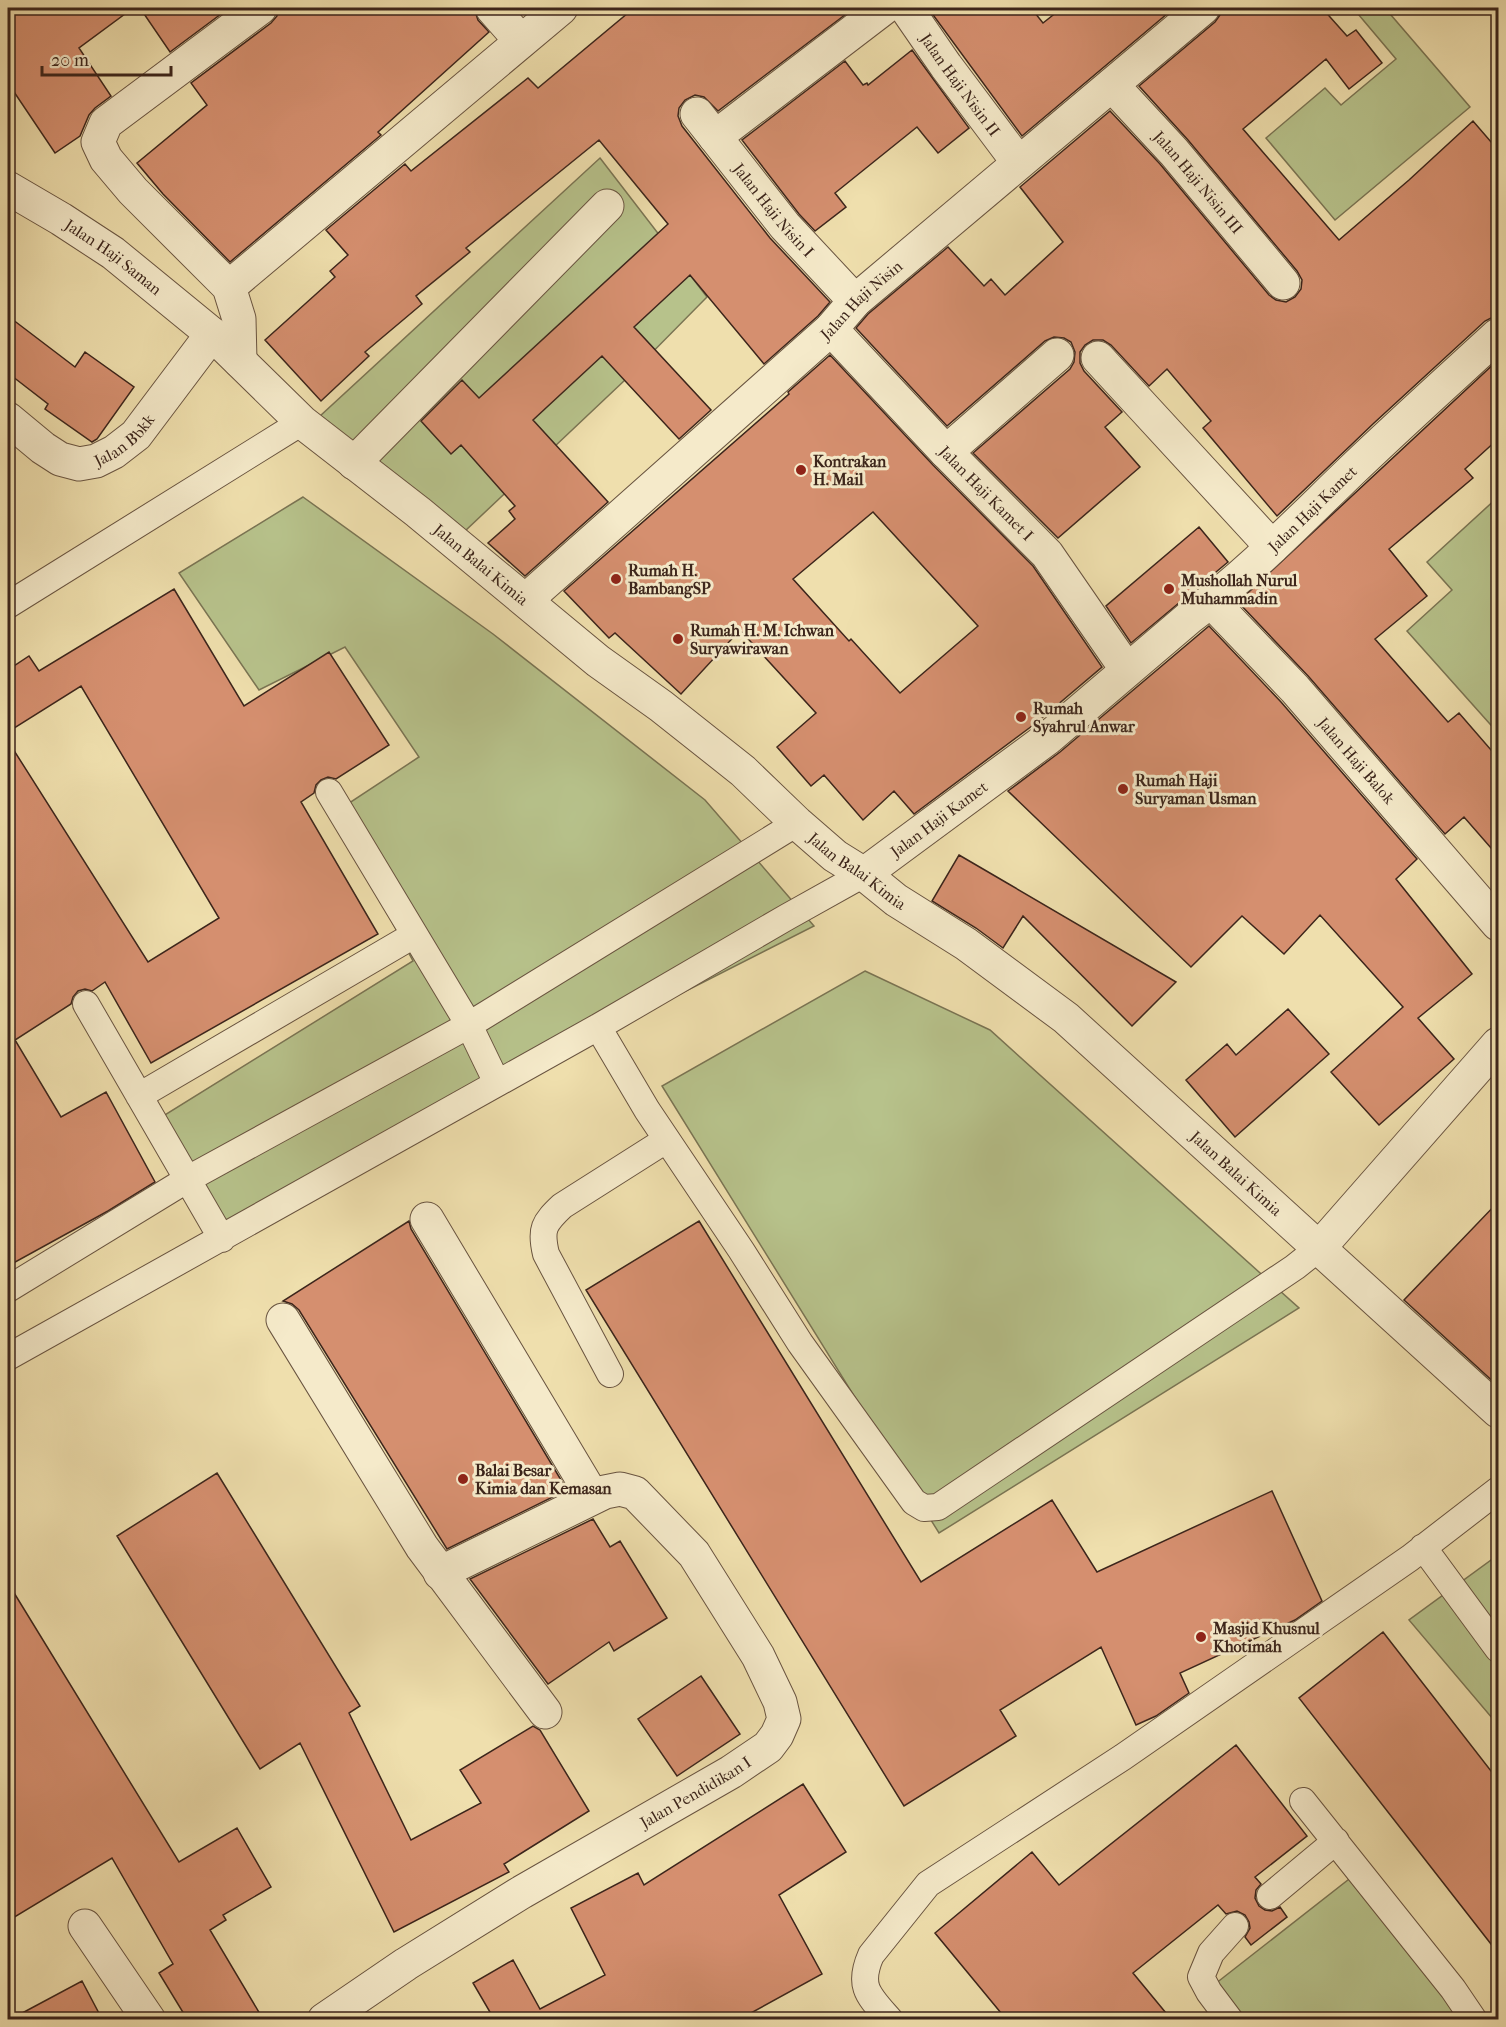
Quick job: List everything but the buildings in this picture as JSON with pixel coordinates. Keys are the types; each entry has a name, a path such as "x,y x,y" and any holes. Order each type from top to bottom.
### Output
{"street":[{"path":"240,361 239,319 229,287 133,191 106,159 98,142 106,123 260,8"},
{"path":"492,8 521,41"},
{"path":"229,287 561,8"},
{"name":"Jalan Haji Nisin I","path":"855,301 785,225 706,126 884,8"},
{"name":"Jalan Haji Nisin II","path":"906,8 1018,162"},
{"name":"Jalan Haji Nisin","path":"526,600 831,329 855,301 1203,8"},
{"name":"Jalan Haji Nisin III","path":"1112,86 1174,152 1283,283"},
{"name":"Jalan Haji Saman","path":"8,188 113,253 212,334"},
{"path":"354,463 607,206"},
{"name":"Jalan Haji Kamet I","path":"831,329 946,452 1047,554 1127,669"},
{"name":"Jalan Balai Kimia","path":"212,334 302,422 418,512 598,661 661,706 743,771 835,856 864,874 896,900 966,944 1066,1018 1498,1411"},
{"name":"Jalan Bbkk","path":"8,419 60,459 79,464 96,461 114,452 136,435 212,334"},
{"name":"Jalan Haji Kamet","path":"864,874 1048,738 1127,669 1211,601 1272,547 1382,441 1498,335"},
{"path":"946,452 1057,355"},
{"path":"1098,358 1272,547"},
{"name":"Jalan Haji Balok","path":"1211,601 1295,689 1498,924"},
{"path":"1319,1248 1498,1044"},
{"path":"427,1220 593,1497"},
{"path":"283,1320 440,1573 545,1712"},
{"name":"Jalan Pendidikan I","path":"324,2019 406,1964 522,1892 731,1772 768,1747 777,1735 784,1719 780,1702 753,1647 694,1554 635,1493 620,1489 593,1497 440,1573"},
{"path":"85,1926 149,2019"}],"lane":[{"path":"8,605 302,422"},
{"path":"329,792 469,1025 497,1083"},
{"path":"8,1289 188,1179 469,1025 797,823"},
{"path":"8,1357 598,1027 864,874"},
{"path":"139,1096 414,935"},
{"path":"86,1004 222,1239"},
{"path":"598,1027 666,1140 837,1396 914,1502 920,1507 928,1509 938,1507 1286,1274 1319,1248"},
{"path":"609,1374 546,1254 542,1236 549,1218 562,1206 666,1140"},
{"path":"890,2019 871,1999 863,1978 866,1966 871,1955 928,1884 1123,1757 1424,1547 1498,1490"},
{"path":"1424,1547 1498,1649"},
{"path":"1303,1801 1453,1989 1474,2019"},
{"path":"1270,1896 1336,1841"},
{"path":"1230,2019 1209,1992 1201,1977 1211,1953 1236,1926"}],"green space":[{"path":"1353,8 1399,8 1391,15 1470,107 1335,220 1266,138 1325,88 1341,105 1396,59"},
{"path":"600,158 707,297 625,380 465,531 319,417"},
{"path":"303,497 493,634 705,800 814,926 205,1235 147,1126 413,961 334,813 419,757 345,647 259,690 179,573"},
{"path":"1498,497 1498,733 1407,631 1452,590 1427,562"},
{"path":"865,971 990,1030 1299,1308 939,1533 662,1086"},
{"path":"1498,1555 1498,1725 1409,1620"},
{"path":"1353,1876 1464,2019 1245,2019 1215,1984"}],"place":[{"name":"Kontrakan H. Mail","path":"801,470"},
{"name":"Rumah H. BambangSP","path":"616,579"},
{"name":"Mushollah Nurul Muhammadin","path":"1169,589"},
{"name":"Rumah H. M. Ichwan Suryawirawan","path":"678,639"},
{"name":"Rumah Syahrul Anwar","path":"1021,717"},
{"name":"Rumah Haji Suryaman Usman","path":"1123,789"},
{"name":"Balai Besar Kimia dan Kemasan","path":"463,1479"},
{"name":"Masjid Khusnul Khotimah","path":"1201,1637"}]}
